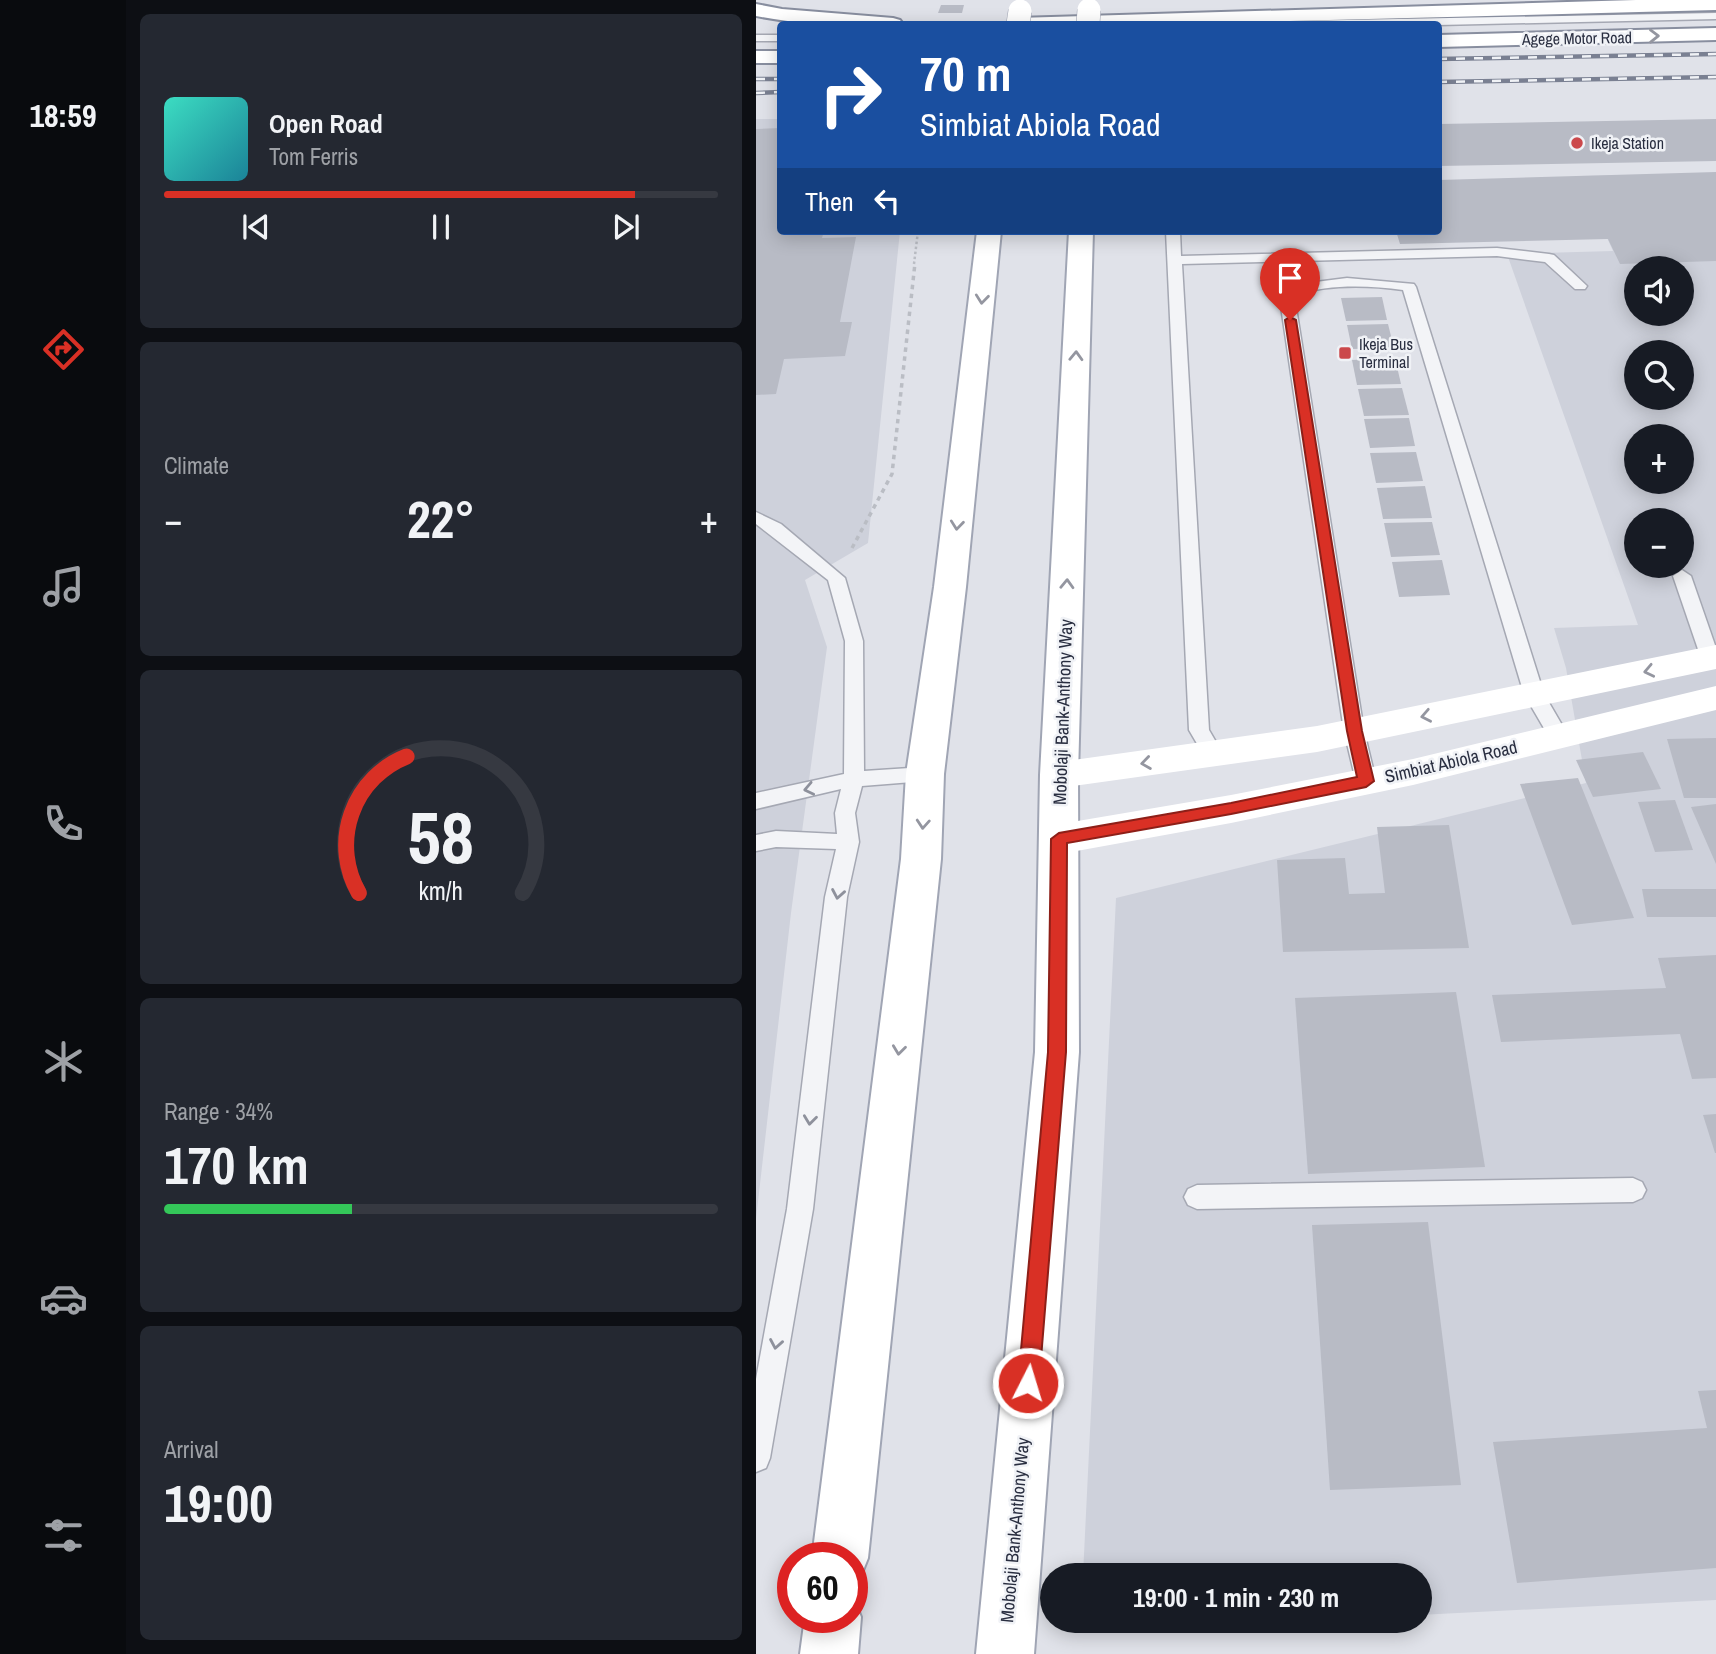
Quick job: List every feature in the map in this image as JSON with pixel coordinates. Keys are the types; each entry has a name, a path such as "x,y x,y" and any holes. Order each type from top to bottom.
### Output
{"main road":[{"path":"1336,13 1462,0"},
{"name":"Agege Motor Road","path":"1019,15 1336,13 1661,3 1716,4"},
{"path":"756,10 782,15 856,21"},
{"path":"756,31 777,30"},
{"name":"Agege Motor Road","path":"1442,41 1716,34"},
{"path":"756,57 777,57"},
{"path":"842,1542 921,859 925,774 950,587 989,235"},
{"name":"Mobolaji Bank-Anthony Way","path":"1004,1654 1057,1052 1059,775 1080,235"},
{"path":"1059,775 1354,731 1713,657"},
{"name":"Simbiat Abiola Road","path":"1059,839 1231,809 1366,781 1716,698"},
{"path":"829,1654 831,1633"}],"lane":[{"path":"1442,21 1716,16"},
{"path":"756,38 777,38"},
{"path":"1173,235 1199,730 1213,754"},
{"path":"1176,260 1497,252 1549,258 1580,286"},
{"path":"1366,781 1354,731 1286,293 1303,286 1381,283 1409,287 1534,694 1559,737"},
{"path":"756,517 775,528 836,578 854,640 854,779 845,813 848,842 836,897 800,1209 756,1458"},
{"path":"1683,578 1713,657"},
{"path":"756,801 854,779 925,774"},
{"path":"756,843 776,839 848,842"},
{"path":"1197,1198 1633,1190"}],"path":[{"path":"836,578 892,474 918,235"}],"shaded area":[{"path":"756,119 777,119 777,235 900,235 868,543 805,580 827,647 791,913 756,1219"},
{"path":"1716,174 1716,1600 1432,1614 1432,1563 1084,1563 1116,898 1586,783 1566,668 1554,628 1638,625 1507,254 1613,251 1579,176"}],"building":[{"path":"941,5 964,5 962,13 938,13"},
{"name":"Ikeja Station","path":"1716,119 1716,161 1442,166 1442,124"},
{"path":"777,128 777,235 856,237 840,322 852,322 845,356 784,359 776,394 756,395 756,129"},
{"path":"1716,172 1716,261 1694,262 1694,256 1624,256 1624,264 1620,264 1608,239 1400,244 1397,235 1442,235 1442,180"},
{"path":"1382,297 1387,320 1346,321 1341,298"},
{"path":"1388,324 1394,348 1352,349 1347,325"},
{"path":"1395,358 1401,384 1357,385 1352,360"},
{"path":"1402,388 1409,415 1364,416 1358,389"},
{"path":"1409,418 1415,446 1370,448 1364,419"},
{"path":"1416,452 1423,481 1376,483 1370,453"},
{"path":"1425,486 1432,518 1383,519 1377,488"},
{"path":"1432,522 1440,555 1391,557 1384,523"},
{"path":"1442,560 1450,595 1399,597 1392,562"},
{"path":"1716,738 1716,798 1684,798 1667,739"},
{"path":"1643,752 1661,789 1593,797 1576,760"},
{"path":"1578,778 1634,918 1572,925 1520,784"},
{"path":"1675,800 1693,850 1655,852 1638,802"},
{"path":"1716,804 1716,864 1691,807"},
{"path":"1449,825 1469,948 1283,952 1277,860 1345,858 1349,894 1385,893 1377,827"},
{"path":"1642,889 1716,889 1716,917 1647,917"},
{"path":"1716,955 1716,1078 1692,1079 1680,1034 1501,1042 1492,995 1666,988 1658,958"},
{"path":"1456,992 1485,1167 1308,1174 1295,998"},
{"path":"1716,1114 1716,1153 1715,1153 1703,1115"},
{"path":"1428,1222 1461,1485 1330,1490 1312,1225"},
{"path":"1716,1390 1716,1568 1517,1583 1493,1442 1707,1428 1698,1391"}],"railway":[{"path":"1442,59 1716,54"},
{"path":"1442,82 1716,77"},
{"path":"756,79 777,79"},
{"path":"756,93 777,92"}],"place":[{"name":"Ikeja Station","path":"1577,143"},
{"name":"Ikeja Bus Terminal","path":"1345,353"}],"route":[{"path":"1028,1383 1057,1052 1059,839 1231,809 1366,781 1354,731 1290,320"}]}
